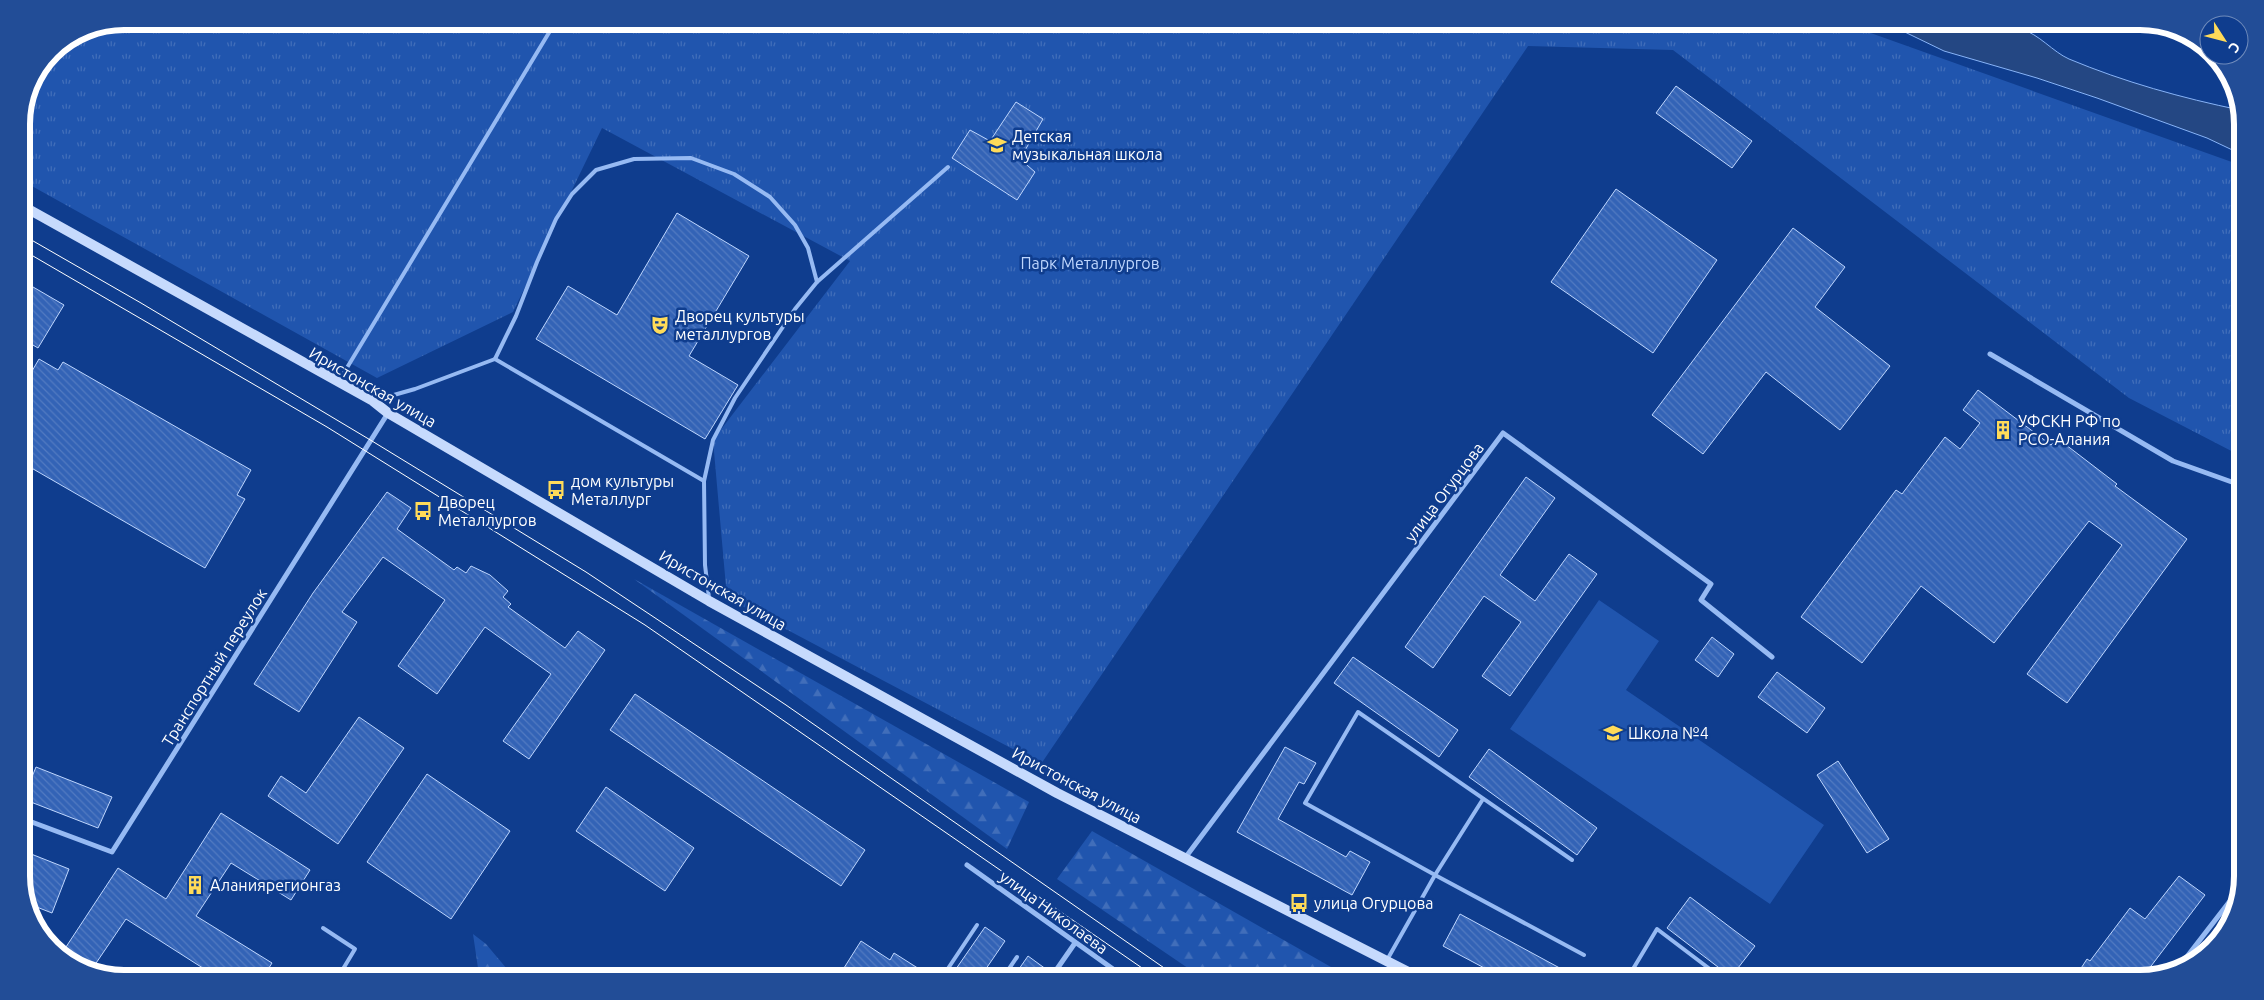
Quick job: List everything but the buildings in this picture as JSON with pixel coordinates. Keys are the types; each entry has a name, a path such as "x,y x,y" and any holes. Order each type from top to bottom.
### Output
{"main road":[{"name":"Иристонская улица","path":"30,210 373,401 388,413 709,600 1057,792 1405,970"}],"street":[{"path":"1990,354 2173,461 2234,483"},
{"name":"Транспортный переулок","path":"30,821 112,852 388,413"},
{"name":"улица Огурцова","path":"1185,859 1503,433 1711,584 1701,600 1772,657"},
{"name":"улица Николаева","path":"967,864 1114,970"},
{"path":"2186,957 2231,900"},
{"path":"1056,970 1075,943"}],"lane":[{"path":"338,383 551,30"},
{"path":"373,401 415,389 495,359 516,316 556,219 572,194 596,170 634,159 691,158 734,174 770,197 795,225 808,248 817,282"},
{"path":"709,600 705,565 704,482 713,440 735,398 795,309 817,282 948,167"},
{"path":"495,359 704,482"},
{"path":"1572,860 1358,712 1305,803 1584,955"},
{"path":"1387,960 1435,875 1483,799"},
{"path":"947,970 978,925"},
{"path":"323,928 355,949 342,970"},
{"path":"1632,970 1657,928 1711,970"},
{"path":"1008,970 1017,957"}],"green space":[{"name":"Парк Металлургов","path":"118,30 1862,30 2234,163 2234,452 2129,398 1673,50 1528,46 1041,764 727,598 713,440 850,261 602,128 513,312 377,378 30,185 30,118 33,100 40,82 49,67 62,53 88,37"},
{"path":"634,579 1029,802 1007,849"},
{"path":"1599,600 1659,641 1626,690 1824,825 1770,904 1510,729"},
{"path":"1092,831 1336,970 1191,970 1057,879"},
{"path":"473,934 486,944 509,970 478,970"}],"shaded area":[{"path":"1901,30 2028,31 2063,56 2111,75 2153,89 2232,108 2234,151 2207,138 2097,98 1944,51"}],"tram line":[{"path":"30,239 372,441 586,572 786,705 1167,970"},
{"path":"30,254 327,427 645,625 1145,970"}],"place":[{"name":"Детская музыкальная школа","path":"997,145"},
{"name":"Дворец культуры металлургов","path":"660,325"},
{"name":"УФСКН РФ по РСО-Алания","path":"2003,430"},
{"name":"дом культуры Металлург","path":"556,490"},
{"name":"Дворец Металлургов","path":"423,511"},
{"name":"Школа №4","path":"1613,733"},
{"name":"Аланиярегионгаз","path":"195,885"},
{"name":"улица Огурцова","path":"1299,903"}]}
